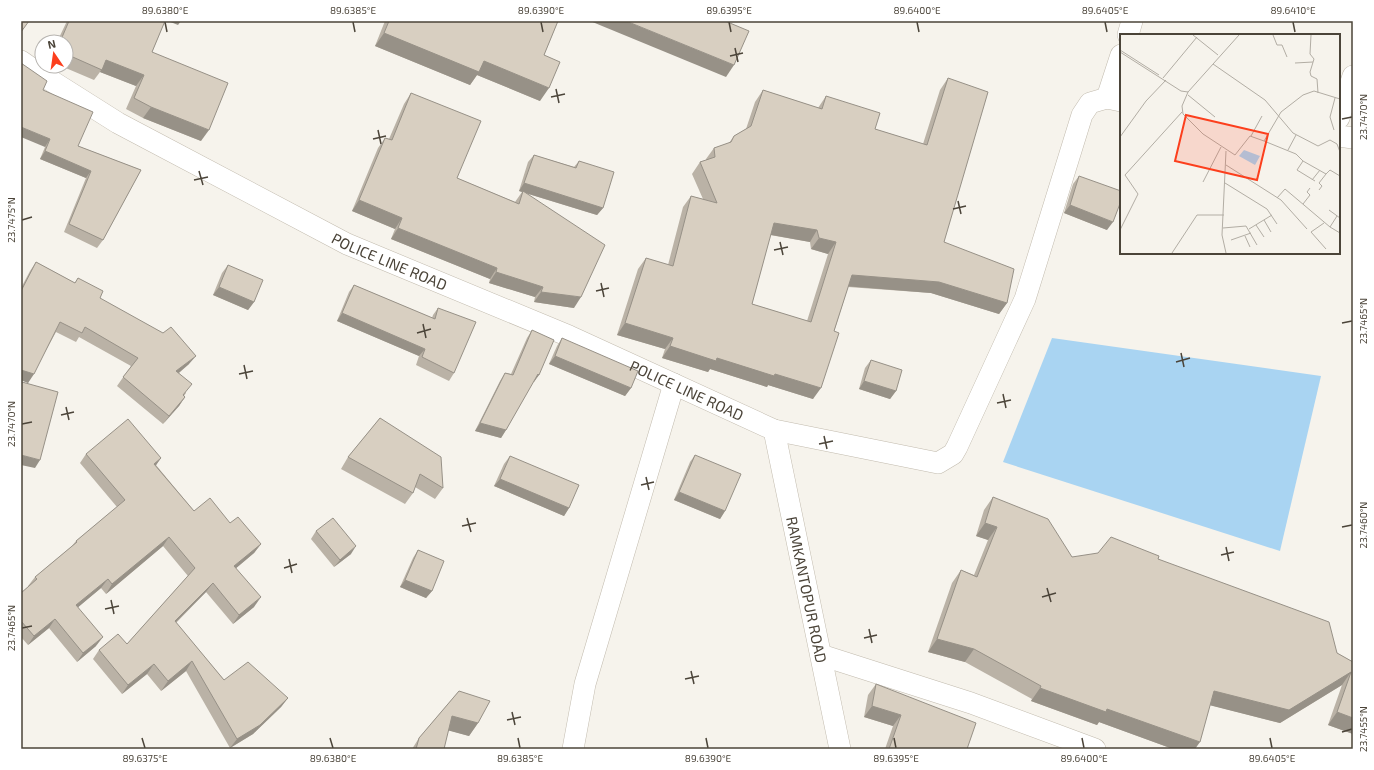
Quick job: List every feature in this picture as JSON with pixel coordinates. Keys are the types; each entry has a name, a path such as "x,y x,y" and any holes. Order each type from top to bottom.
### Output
{"street":[{"path":"1128,34 1132,21"},
{"name":"POLICE LINE ROAD","path":"21,61 118,123 347,244 569,336 774,430 938,463 953,454 1025,299 1082,116 1090,102 1114,99"},
{"path":"1114,99 1120,61"},
{"path":"1340,115 1353,76"},
{"path":"1340,136 1353,138"},
{"path":"573,749 585,684 674,384"},
{"name":"RAMKANTOPUR ROAD","path":"774,430 840,749"},
{"path":"821,655 971,703 1095,749"}],"water":[{"path":"1052,338 1321,376 1280,551 1003,462"}],"building":[{"path":"21,21 29,21 21,32"},
{"path":"69,21 165,21 152,52 228,83 209,130 151,107 134,98 144,75 106,60 102,70 74,58 74,34 63,34"},
{"path":"389,21 558,21 544,55 560,62 549,88 484,61 479,72 384,33"},
{"path":"626,21 725,21 749,31 734,65"},
{"path":"21,63 34,72 34,74 37,74 47,81 43,90 93,112 78,146 141,170 103,240 69,224 91,171 45,151 50,139 21,127"},
{"path":"948,78 988,92 944,242 1014,269 1007,303 939,282 852,275 834,331 839,333 821,388 775,374 774,376 717,358 716,361 670,346 673,338 625,323 646,258 673,266 691,196 717,203 700,162 715,157 714,148 731,142 734,136 751,126 763,90 822,109 826,96 880,113 875,129 927,145","holes":["774,223 817,230 819,238 836,242 811,322 752,304"]},
{"path":"411,93 481,121 457,178 519,204 523,191 605,245 581,297 541,292 543,287 496,272 497,268 398,228 402,218 359,200 385,138 392,140"},
{"path":"534,155 576,168 579,161 614,172 603,208 524,183"},
{"path":"1079,176 1120,191 1120,204 1113,222 1070,205"},
{"path":"36,262 75,283 78,278 103,291 100,298 163,333 171,327 196,356 176,371 192,384 183,395 185,397 169,416 123,377 138,358 85,327 82,333 60,322 34,374 21,370 21,291"},
{"path":"228,265 263,280 254,302 219,287"},
{"path":"354,285 435,319 438,308 476,322 454,373 422,357 425,349 342,313"},
{"path":"532,330 554,340 539,375 538,374 506,430 480,423 505,373 513,375"},
{"path":"562,338 638,371 631,388 555,356"},
{"path":"871,360 902,370 896,391 864,381"},
{"path":"22,382 58,392 40,460 21,455"},
{"path":"380,418 441,457 443,488 420,474 413,493 348,457"},
{"path":"128,419 161,458 154,464 194,511 210,498 230,523 238,517 261,544 234,566 261,597 239,615 213,583 175,621 224,680 248,662 288,698 260,725 237,739 192,661 168,681 154,664 128,685 99,650 118,634 127,644 195,568 169,537 112,584 108,579 76,605 103,637 83,653 55,619 34,636 21,621 21,593 37,579 35,577 125,500 86,454"},
{"path":"695,455 741,474 725,511 679,492"},
{"path":"510,456 579,485 569,508 500,479"},
{"path":"993,497 1048,519 1072,557 1098,553 1111,537 1159,556 1158,559 1329,622 1337,653 1353,662 1353,718 1337,712 1351,672 1289,710 1214,691 1200,742 1107,709 1106,712 1040,688 1041,686 974,649 937,639 961,570 977,577 997,527 985,523"},
{"path":"333,518 356,546 340,560 316,531"},
{"path":"418,550 444,561 432,591 405,580"},
{"path":"876,684 976,723 967,749 889,749 901,715 872,706"},
{"path":"459,691 490,701 478,723 452,716 444,749 416,749 419,738"}]}
